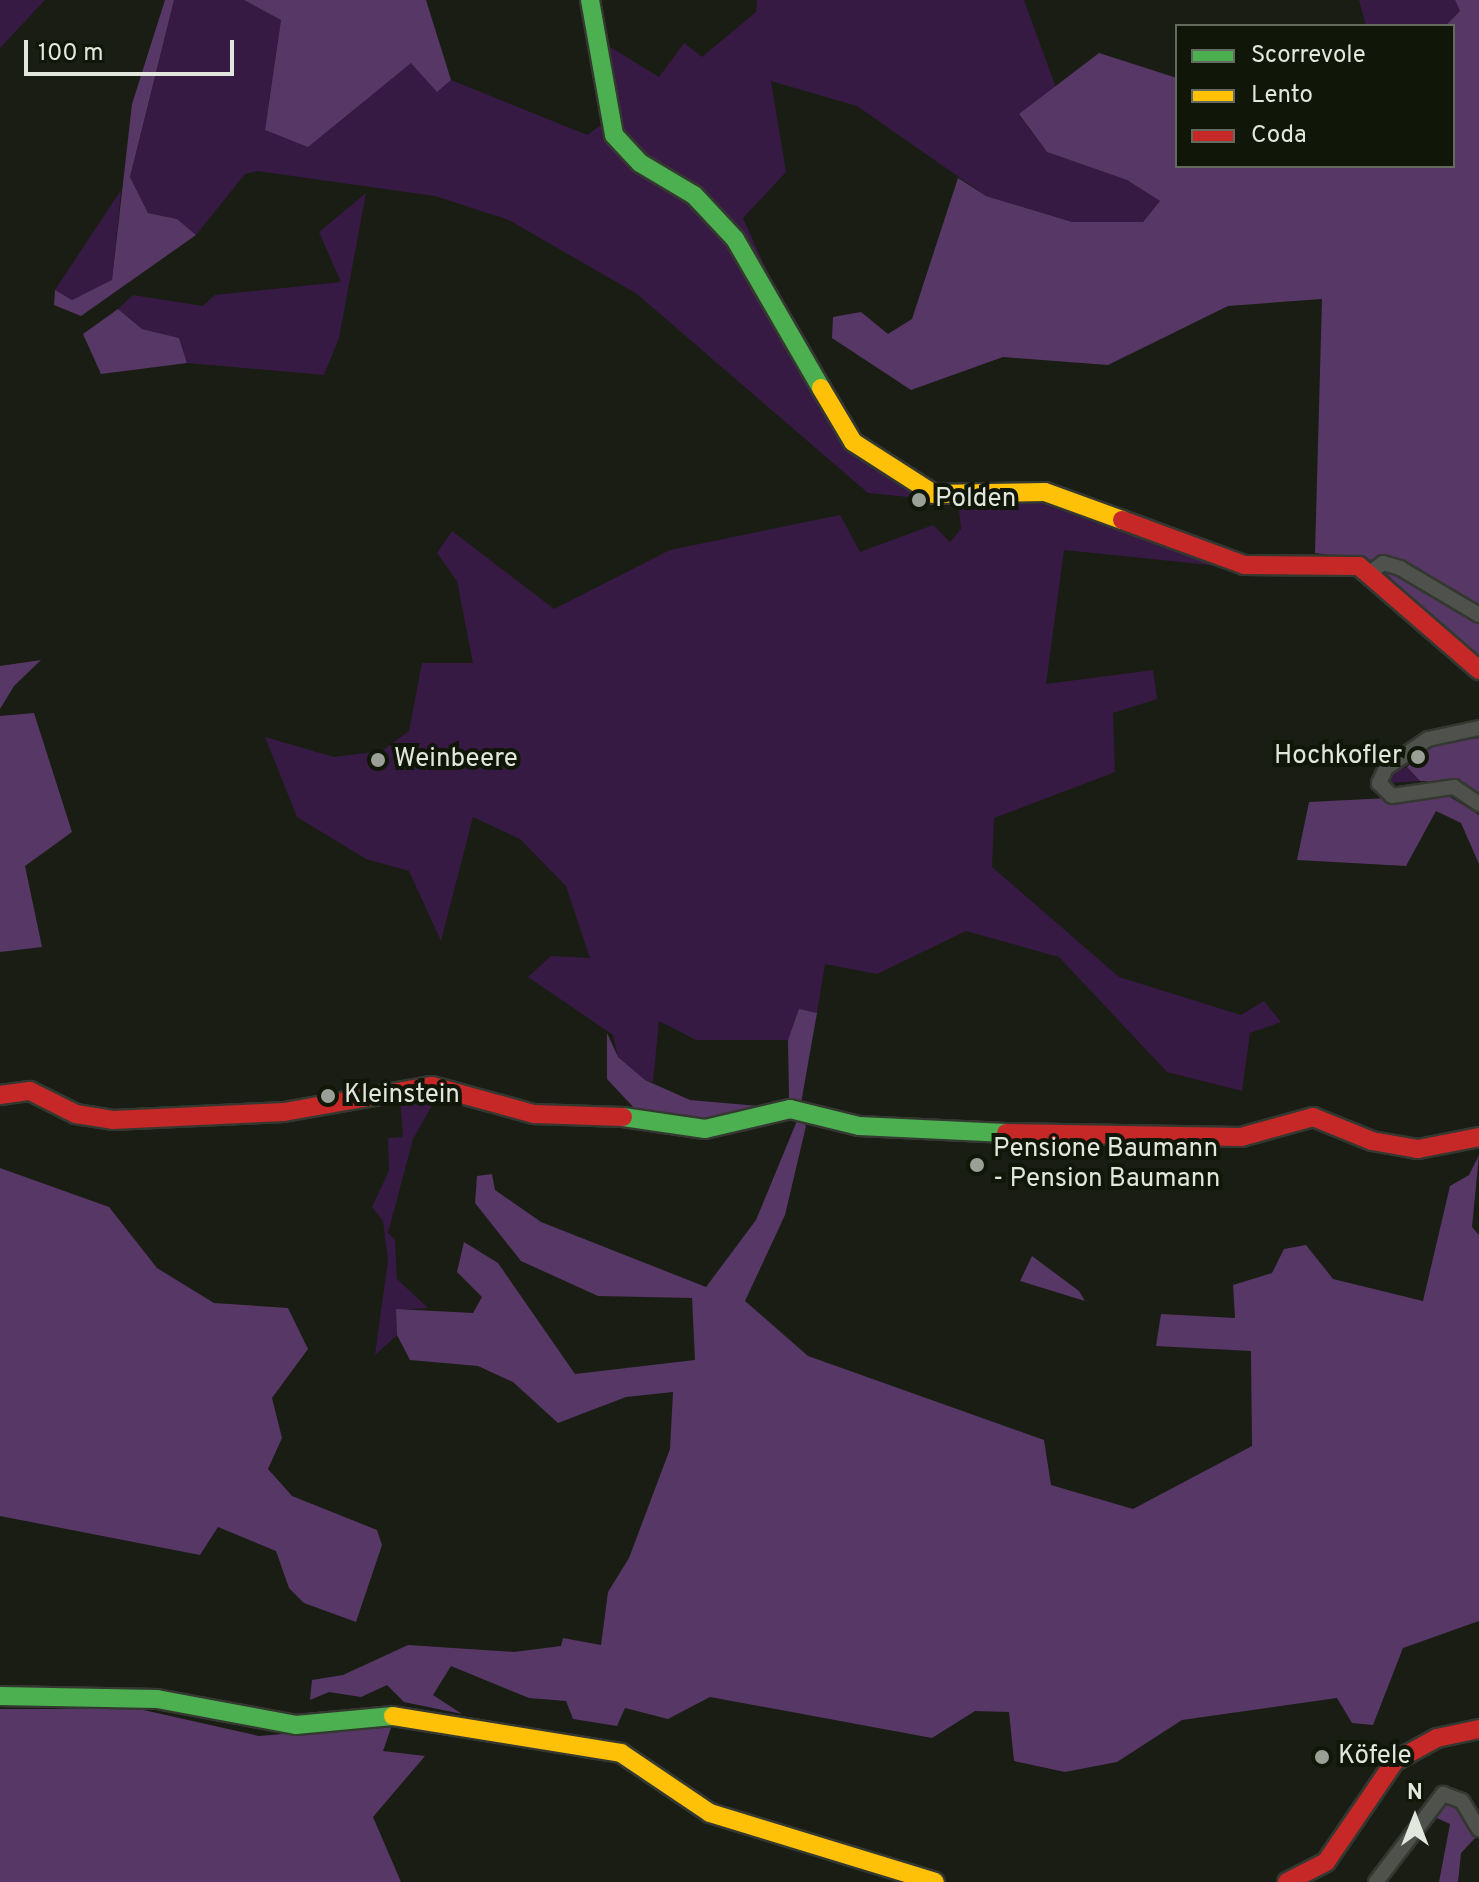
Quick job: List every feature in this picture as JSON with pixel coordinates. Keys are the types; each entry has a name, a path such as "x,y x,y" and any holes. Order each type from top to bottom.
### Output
{"street":[{"path":"590,0 614,135 640,163 694,195 728,230 832,416 874,458 934,494 1018,488 1064,496 1244,565 1340,561 1371,572 1479,670"},
{"path":"1371,572 1383,563 1400,568 1479,615"},
{"path":"1479,728 1428,739 1386,768 1379,783 1392,796 1454,787 1479,804"},
{"path":"0,1095 30,1091 76,1114 113,1120 269,1114 432,1086 534,1114 705,1129 790,1109 859,1126 1158,1138 1241,1137 1313,1117 1372,1141 1418,1149 1479,1137"},
{"path":"0,1696 157,1699 296,1725 403,1715 574,1740 621,1753 710,1813 935,1882"},
{"path":"1287,1882 1326,1862 1395,1761 1437,1738 1479,1729"},
{"path":"1376,1882 1443,1794 1462,1801 1479,1829"}],"shaded area":[{"path":"0,0 45,0 0,48"},
{"path":"165,0 174,0 130,177 148,213 177,219 196,235 81,316 54,305 55,290 72,300 112,280 132,104"},
{"path":"174,0 244,0 281,20 265,130 411,63 437,91 451,80 587,135 604,123 724,235 829,419 918,498 868,493 637,294 509,220 435,196 257,171 245,174 196,235 177,219 148,213 130,177"},
{"path":"244,0 426,0 451,80 437,92 411,63 308,147 265,130 281,20"},
{"path":"757,0 1024,0 1056,88 1019,115 1047,152 1127,180 1160,201 1143,222 1072,222 986,196 857,106 771,81 786,172 743,218 792,327 742,242 622,136 611,89 610,47 659,77 684,43 702,57 756,12"},
{"path":"1359,0 1455,0 1460,11 1447,24 1365,24"},
{"path":"1455,0 1479,0 1479,662 1372,560 1315,553 1322,299 1228,306 1108,365 1003,357 911,390 832,338 833,317 861,312 888,334 912,319 958,178 986,196 1072,222 1143,222 1160,201 1127,180 1047,152 1019,114 1099,53 1175,77 1175,168 1455,168 1455,24 1447,24 1460,11"},
{"path":"121,190 112,281 72,300 55,290"},
{"path":"366,193 339,338 324,375 187,363 179,338 142,329 118,309 133,295 203,306 215,295 341,282 319,232"},
{"path":"118,309 142,329 179,338 187,363 101,374 83,334"},
{"path":"1038,497 1229,567 1064,550 1046,684 1153,670 1157,699 1113,713 1115,772 994,818 992,867 1119,977 1241,1015 1264,1001 1281,1022 1250,1033 1242,1091 1167,1072 1059,957 966,931 877,974 825,964 817,1013 799,1010 788,1040 696,1040 659,1021 653,1082 645,1080 618,1057 613,1035 528,977 551,956 590,958 566,886 520,839 473,817 441,941 409,871 366,859 297,817 265,737 334,757 382,751 409,731 422,663 473,663 457,581 437,553 452,531 554,609 670,550 840,515 860,552 933,525 950,542 961,529 958,501"},
{"path":"41,660 14,686 0,709 0,666"},
{"path":"34,713 72,832 25,866 42,947 0,952 0,716"},
{"path":"1479,738 1479,800 1450,782 1420,781 1407,767 1432,745"},
{"path":"1407,767 1420,781 1389,783 1389,774"},
{"path":"1447,795 1479,815 1479,864 1461,823 1436,811 1406,866 1297,860 1309,802"},
{"path":"799,1009 817,1013 801,1103 789,1098 788,1040"},
{"path":"607,1033 618,1057 645,1080 690,1100 770,1107 716,1122 636,1110 607,1079"},
{"path":"400,1095 435,1100 413,1139 388,1233 395,1240 397,1279 428,1308 396,1310 397,1335 375,1355 388,1260 383,1221 372,1207 389,1171 388,1138 403,1137"},
{"path":"799,1116 806,1126 785,1215 745,1301 808,1356 1044,1440 1051,1485 1133,1509 1252,1446 1251,1351 1156,1346 1161,1314 1235,1318 1233,1285 1272,1273 1284,1249 1306,1245 1333,1279 1423,1301 1450,1186 1469,1175 1479,1155 1472,1227 1479,1235 1479,1621 1403,1648 1373,1725 1352,1723 1337,1698 1182,1720 1117,1762 1065,1772 1014,1761 1009,1712 975,1711 932,1738 710,1697 668,1719 625,1708 617,1726 573,1719 566,1701 529,1698 451,1666 433,1695 462,1714 404,1702 387,1685 361,1697 329,1692 310,1700 312,1680 343,1675 408,1645 514,1652 561,1646 563,1638 601,1645 608,1592 629,1558 670,1449 673,1392 626,1397 558,1423 513,1382 478,1366 410,1360 397,1335 396,1309 473,1313 482,1297 457,1272 464,1242 498,1263 575,1374 695,1360 692,1298 598,1296 521,1261 475,1203 477,1176 492,1174 495,1190 541,1222 706,1287 756,1220"},
{"path":"0,1168 109,1207 157,1268 214,1303 288,1308 308,1349 272,1398 282,1438 268,1469 292,1496 377,1530 382,1545 356,1622 304,1603 289,1588 276,1551 218,1527 200,1555 0,1516"},
{"path":"1032,1256 1079,1291 1085,1301 1020,1281"},
{"path":"0,1709 139,1709 259,1736 392,1725 383,1751 425,1756 373,1817 401,1882 0,1882"},
{"path":"1440,1804 1460,1807 1477,1836 1461,1853 1458,1882 1439,1882 1450,1824 1428,1814"}],"traffic: fast":[{"path":"590,0 614,135 640,163 694,195 735,239 821,388"},
{"path":"623,1117 705,1129 790,1109 859,1126 1006,1133"},
{"path":"0,1696 157,1699 296,1725 393,1716"}],"traffic: slow":[{"path":"821,388 853,442 934,494 1045,492 1122,520"},
{"path":"393,1716 621,1753 710,1813 935,1882"}],"traffic: jam":[{"path":"1122,520 1244,565 1359,566 1479,670"},
{"path":"0,1095 30,1091 76,1114 113,1120 284,1112 432,1086 534,1114 623,1117"},
{"path":"1006,1133 1241,1137 1313,1117 1372,1141 1418,1149 1479,1137"},
{"path":"1287,1882 1326,1862 1395,1761 1437,1738 1479,1729"}],"place":[{"name":"Polden","path":"919,500"},
{"name":"Hochkofler","path":"1418,757"},
{"name":"Weinbeere","path":"378,760"},
{"name":"Kleinstein","path":"328,1096"},
{"name":"Pensione Baumann - Pension Baumann","path":"977,1165"},
{"name":"Köfele","path":"1322,1757"}]}
